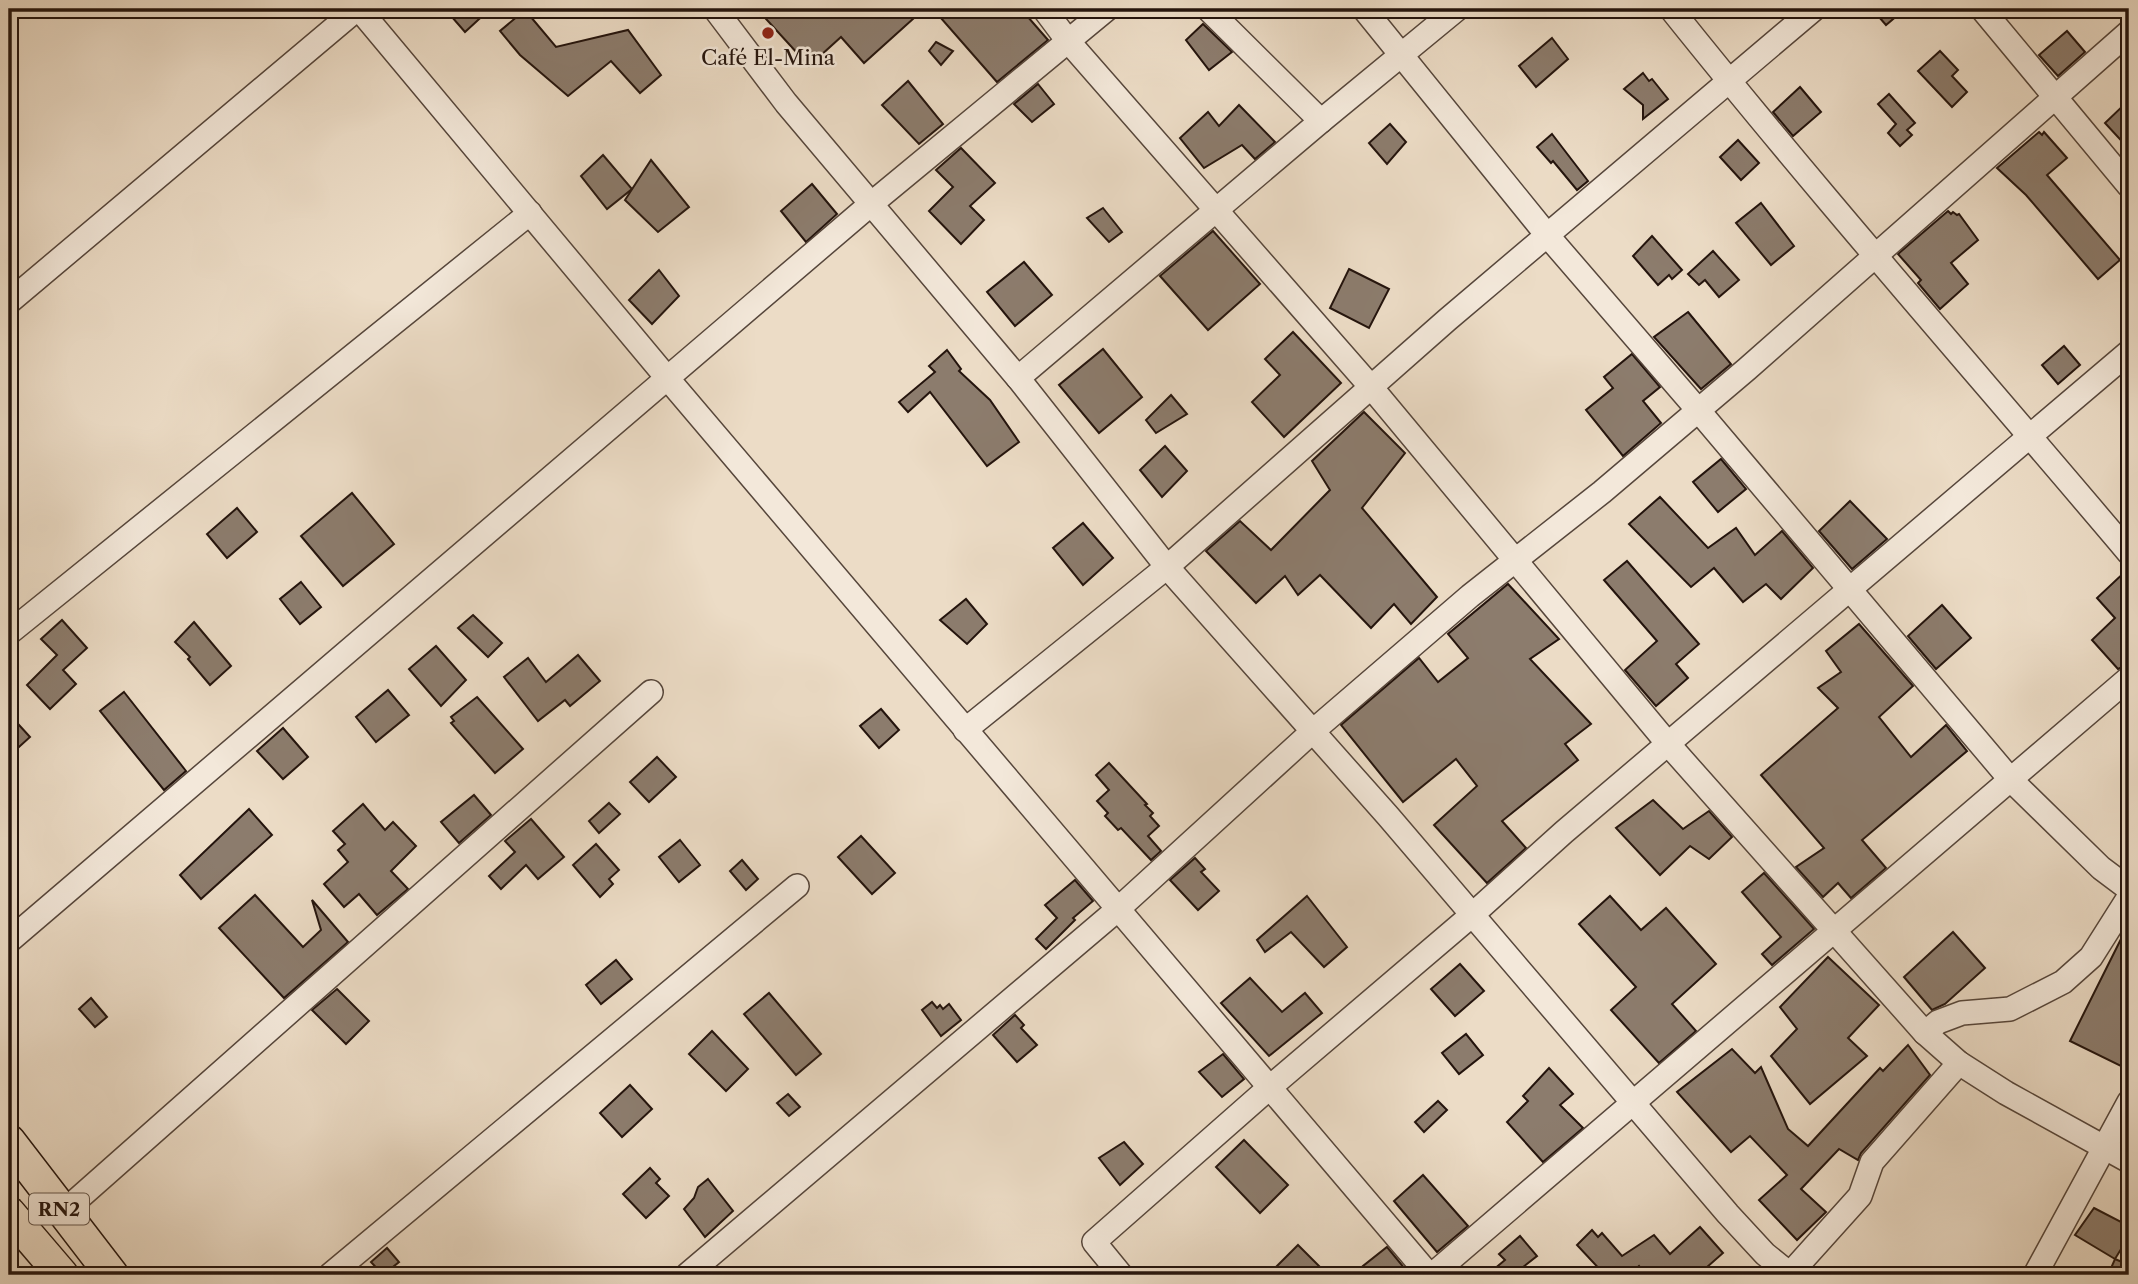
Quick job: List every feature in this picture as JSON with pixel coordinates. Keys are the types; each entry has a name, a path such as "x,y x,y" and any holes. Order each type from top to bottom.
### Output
{"highway":[{"name":"RN2","path":"9,1141 112,1275"},
{"name":"RN2","path":"9,1213 62,1275"}],"street":[{"path":"9,302 358,9 667,379 1430,1275 2129,678"},
{"path":"1044,9 1068,41 1215,211 1371,387 1670,744 1925,1033 1959,1063 2129,1161"},
{"path":"9,941 871,204 1107,9"},
{"path":"1208,9 1321,121"},
{"path":"1364,9 1547,235 2010,779 2101,868 2129,889"},
{"path":"1018,378 1457,9"},
{"path":"1671,9 2029,438 2129,553"},
{"path":"965,730 1167,567 1547,235 1814,9"},
{"path":"1982,9 2129,186"},
{"path":"729,14 786,103 1018,378 1167,567 1313,731 1765,1254 1790,1275 1860,1196 1872,1162 1959,1063"},
{"path":"687,1275 1117,910 1313,731 1470,596 1602,492 1698,410 2129,32"},
{"path":"9,633 530,214"},
{"path":"1121,1275 1094,1242 1564,832 2129,352"},
{"path":"62,1213 651,692"},
{"path":"330,1275 797,886"},
{"path":"1925,1033 1938,1022 1962,1013 2010,1009 2063,982 2091,957 2129,897"},
{"path":"2035,1275 2129,1102"}],"building":[{"path":"445,9 490,9 465,32"},
{"path":"757,9 924,9 864,63 841,37 809,66"},
{"path":"933,9 1021,9 1048,40 997,82"},
{"path":"1872,9 1905,9 1886,25"},
{"path":"525,10 556,47 628,30 661,75 640,93 611,61 568,96 520,55 500,31"},
{"path":"1203,24 1232,52 1209,70 1186,40"},
{"path":"2067,31 2085,52 2058,76 2039,55"},
{"path":"1552,38 1568,59 1536,87 1519,66"},
{"path":"936,42 953,51 941,65 929,51"},
{"path":"1940,51 1958,70 1952,76 1967,92 1952,107 1918,71"},
{"path":"1643,73 1649,81 1652,79 1668,99 1643,119 1643,105 1624,89"},
{"path":"908,81 943,124 919,144 882,105"},
{"path":"1038,84 1054,104 1032,122 1014,104"},
{"path":"1800,87 1821,112 1793,136 1773,112"},
{"path":"1889,94 1915,123 1907,130 1912,135 1900,146 1888,133 1896,124 1878,104"},
{"path":"2129,100 2129,149 2105,123"},
{"path":"1239,105 1275,142 1255,159 1242,145 1204,168 1180,138 1208,112 1219,126"},
{"path":"1390,124 1406,142 1387,164 1369,143"},
{"path":"2039,132 2042,135 2044,132 2067,158 2047,175 2120,260 2098,279 2026,195 1997,168"},
{"path":"1552,134 1588,181 1577,190 1553,161 1551,163 1537,147"},
{"path":"1738,140 1759,163 1741,180 1720,157"},
{"path":"961,148 995,183 970,206 984,220 961,244 929,211 953,187 936,170"},
{"path":"603,155 632,189 607,209 581,176"},
{"path":"651,160 689,207 658,232 625,200"},
{"path":"812,184 837,214 806,242 781,211"},
{"path":"1761,203 1794,246 1771,265 1736,223"},
{"path":"1103,208 1122,232 1109,242 1087,218"},
{"path":"1948,211 1951,214 1959,214 1978,240 1951,263 1968,284 1940,309 1918,283 1921,280 1898,254"},
{"path":"1213,231 1260,284 1208,330 1160,276"},
{"path":"1652,236 1682,270 1672,279 1669,275 1658,285 1633,256"},
{"path":"1713,251 1739,280 1719,297 1705,280 1699,285 1688,274"},
{"path":"1024,262 1052,295 1015,326 987,292"},
{"path":"1349,269 1389,289 1369,328 1330,308"},
{"path":"659,270 679,296 652,324 629,300"},
{"path":"1688,312 1731,364 1701,389 1654,337"},
{"path":"1293,332 1341,383 1284,437 1252,402 1280,375 1265,359"},
{"path":"2064,346 2080,365 2058,384 2042,365"},
{"path":"1103,349 1142,397 1099,433 1059,385"},
{"path":"947,350 961,369 959,371 990,400 1019,442 987,466 930,392 908,412 899,402 935,372 929,366"},
{"path":"1632,354 1660,387 1643,401 1661,423 1623,456 1586,410 1613,388 1604,377"},
{"path":"1171,395 1187,414 1156,433 1146,420"},
{"path":"1364,412 1405,453 1362,508 1437,597 1411,624 1394,604 1371,628 1320,575 1298,595 1285,576 1256,603 1206,551 1240,521 1271,550 1330,490 1312,461"},
{"path":"1165,446 1187,471 1162,497 1140,470"},
{"path":"1721,459 1746,489 1718,512 1693,482"},
{"path":"352,493 394,544 343,586 301,536"},
{"path":"1660,497 1708,548 1736,528 1755,555 1782,531 1813,568 1781,599 1766,584 1743,602 1714,568 1691,587 1629,524"},
{"path":"1850,501 1887,539 1852,569 1819,531"},
{"path":"237,508 257,532 227,558 207,534"},
{"path":"1083,523 1113,558 1083,585 1053,548"},
{"path":"1627,561 1699,644 1676,664 1688,678 1656,706 1625,670 1657,641 1604,580"},
{"path":"2129,568 2129,664 2118,669 2092,640 2115,618 2097,598"},
{"path":"301,582 321,607 300,624 280,599"},
{"path":"1508,584 1559,639 1530,659 1591,724 1565,744 1578,760 1502,821 1526,848 1487,883 1434,825 1477,786 1456,759 1403,802 1341,725 1419,658 1438,682 1468,658 1448,634"},
{"path":"966,599 987,624 967,644 940,620"},
{"path":"1942,605 1971,638 1936,669 1908,636"},
{"path":"473,615 502,643 488,657 458,628"},
{"path":"62,620 87,648 63,670 76,684 50,709 27,685 57,655 41,639"},
{"path":"194,622 231,666 210,685 188,659 190,657 175,642"},
{"path":"1859,624 1913,686 1879,717 1911,757 1946,725 1967,751 1862,840 1886,868 1851,898 1838,883 1823,897 1796,867 1824,848 1761,775 1838,708 1818,688 1841,672 1826,651"},
{"path":"436,646 466,680 441,706 409,669"},
{"path":"578,655 600,681 570,706 565,700 538,721 504,677 528,658 546,682"},
{"path":"388,690 409,715 376,742 356,717"},
{"path":"124,692 186,771 164,790 100,711"},
{"path":"477,697 523,749 495,773 451,723 454,721 451,717"},
{"path":"881,709 899,730 879,748 860,726"},
{"path":"9,714 30,737 9,756"},
{"path":"283,728 308,757 283,779 257,751"},
{"path":"657,757 676,777 649,802 630,782"},
{"path":"1109,763 1147,804 1145,805 1153,813 1150,816 1159,826 1148,836 1161,851 1151,860 1121,828 1118,830 1105,816 1108,813 1097,801 1109,790 1096,775"},
{"path":"474,795 491,815 459,843 441,822"},
{"path":"1653,800 1683,829 1709,811 1732,837 1709,859 1690,846 1660,875 1616,828"},
{"path":"609,803 620,814 599,833 589,821"},
{"path":"363,804 385,830 393,822 416,846 391,871 408,889 377,915 359,894 344,907 324,884 348,862 338,850 345,844 333,831"},
{"path":"249,809 272,835 201,899 180,875"},
{"path":"531,819 564,857 538,879 526,865 501,889 489,876 515,852 505,841"},
{"path":"861,836 895,873 872,894 838,857"},
{"path":"680,840 700,865 679,882 659,857"},
{"path":"596,844 619,870 609,879 613,884 600,897 573,865"},
{"path":"1195,858 1205,869 1201,872 1219,891 1198,910 1170,880"},
{"path":"742,860 758,879 746,890 730,871"},
{"path":"1764,873 1814,929 1772,965 1762,954 1781,937 1742,892"},
{"path":"1075,880 1093,901 1073,918 1075,920 1046,949 1036,939 1057,918 1045,905"},
{"path":"255,895 303,947 321,930 312,900 348,942 284,998 219,928"},
{"path":"1307,896 1347,947 1324,967 1291,932 1265,952 1257,940"},
{"path":"1610,896 1641,930 1666,908 1716,964 1672,1004 1696,1031 1659,1063 1611,1010 1636,987 1579,924"},
{"path":"2129,923 2129,1070 2070,1041"},
{"path":"1953,932 1985,968 1945,1004 1932,1010 1904,977"},
{"path":"1828,957 1879,1005 1848,1038 1867,1056 1810,1104 1771,1056 1797,1029 1780,1007"},
{"path":"616,960 632,979 601,1004 586,985"},
{"path":"1460,964 1484,991 1455,1016 1431,989"},
{"path":"1250,978 1282,1012 1305,993 1322,1013 1269,1056 1221,1003"},
{"path":"337,989 369,1021 346,1044 312,1010"},
{"path":"769,993 821,1054 796,1075 744,1014"},
{"path":"91,998 107,1017 95,1027 79,1009"},
{"path":"932,1002 937,1008 940,1005 943,1009 949,1004 961,1020 941,1036 922,1010"},
{"path":"1015,1015 1024,1025 1021,1028 1037,1045 1017,1062 993,1035"},
{"path":"712,1031 748,1069 726,1091 689,1054"},
{"path":"1466,1034 1483,1055 1459,1074 1442,1053"},
{"path":"1908,1045 1930,1075 1861,1153 1858,1160 1839,1149 1801,1189 1826,1212 1797,1240 1759,1200 1787,1175 1750,1136 1731,1152 1677,1092 1732,1049 1755,1073 1761,1067 1788,1129 1808,1146 1880,1068 1883,1071"},
{"path":"1223,1054 1244,1079 1222,1097 1199,1072"},
{"path":"1549,1068 1573,1094 1560,1105 1583,1128 1543,1162 1507,1122 1528,1101 1523,1096"},
{"path":"630,1085 652,1109 622,1137 600,1113"},
{"path":"788,1094 800,1107 789,1116 777,1103"},
{"path":"1438,1101 1447,1110 1424,1132 1415,1122"},
{"path":"1244,1140 1288,1185 1260,1213 1216,1167"},
{"path":"1124,1142 1143,1164 1120,1185 1099,1158"},
{"path":"650,1168 660,1179 656,1183 669,1196 646,1218 623,1194"},
{"path":"1423,1175 1468,1226 1437,1252 1394,1201"},
{"path":"708,1179 733,1211 705,1237 684,1209 694,1198 698,1187"},
{"path":"2094,1208 2129,1226 2129,1236 2115,1259 2075,1235"},
{"path":"1700,1227 1723,1253 1698,1275 1688,1275 1681,1268 1673,1275 1646,1275 1639,1266 1629,1275 1605,1275 1577,1245 1592,1230 1598,1237 1602,1233 1622,1256 1654,1235 1670,1254"},
{"path":"1520,1236 1537,1256 1513,1275 1487,1275 1505,1260 1499,1254"},
{"path":"1298,1245 1320,1267 1312,1275 1268,1275"},
{"path":"1387,1247 1410,1275 1370,1275 1363,1266"},
{"path":"387,1248 399,1262 383,1275 371,1262"},
{"path":"2115,1259 2129,1265 2129,1275 2108,1275"}],"place":[{"name":"Café El-Mina","path":"768,33"}]}
